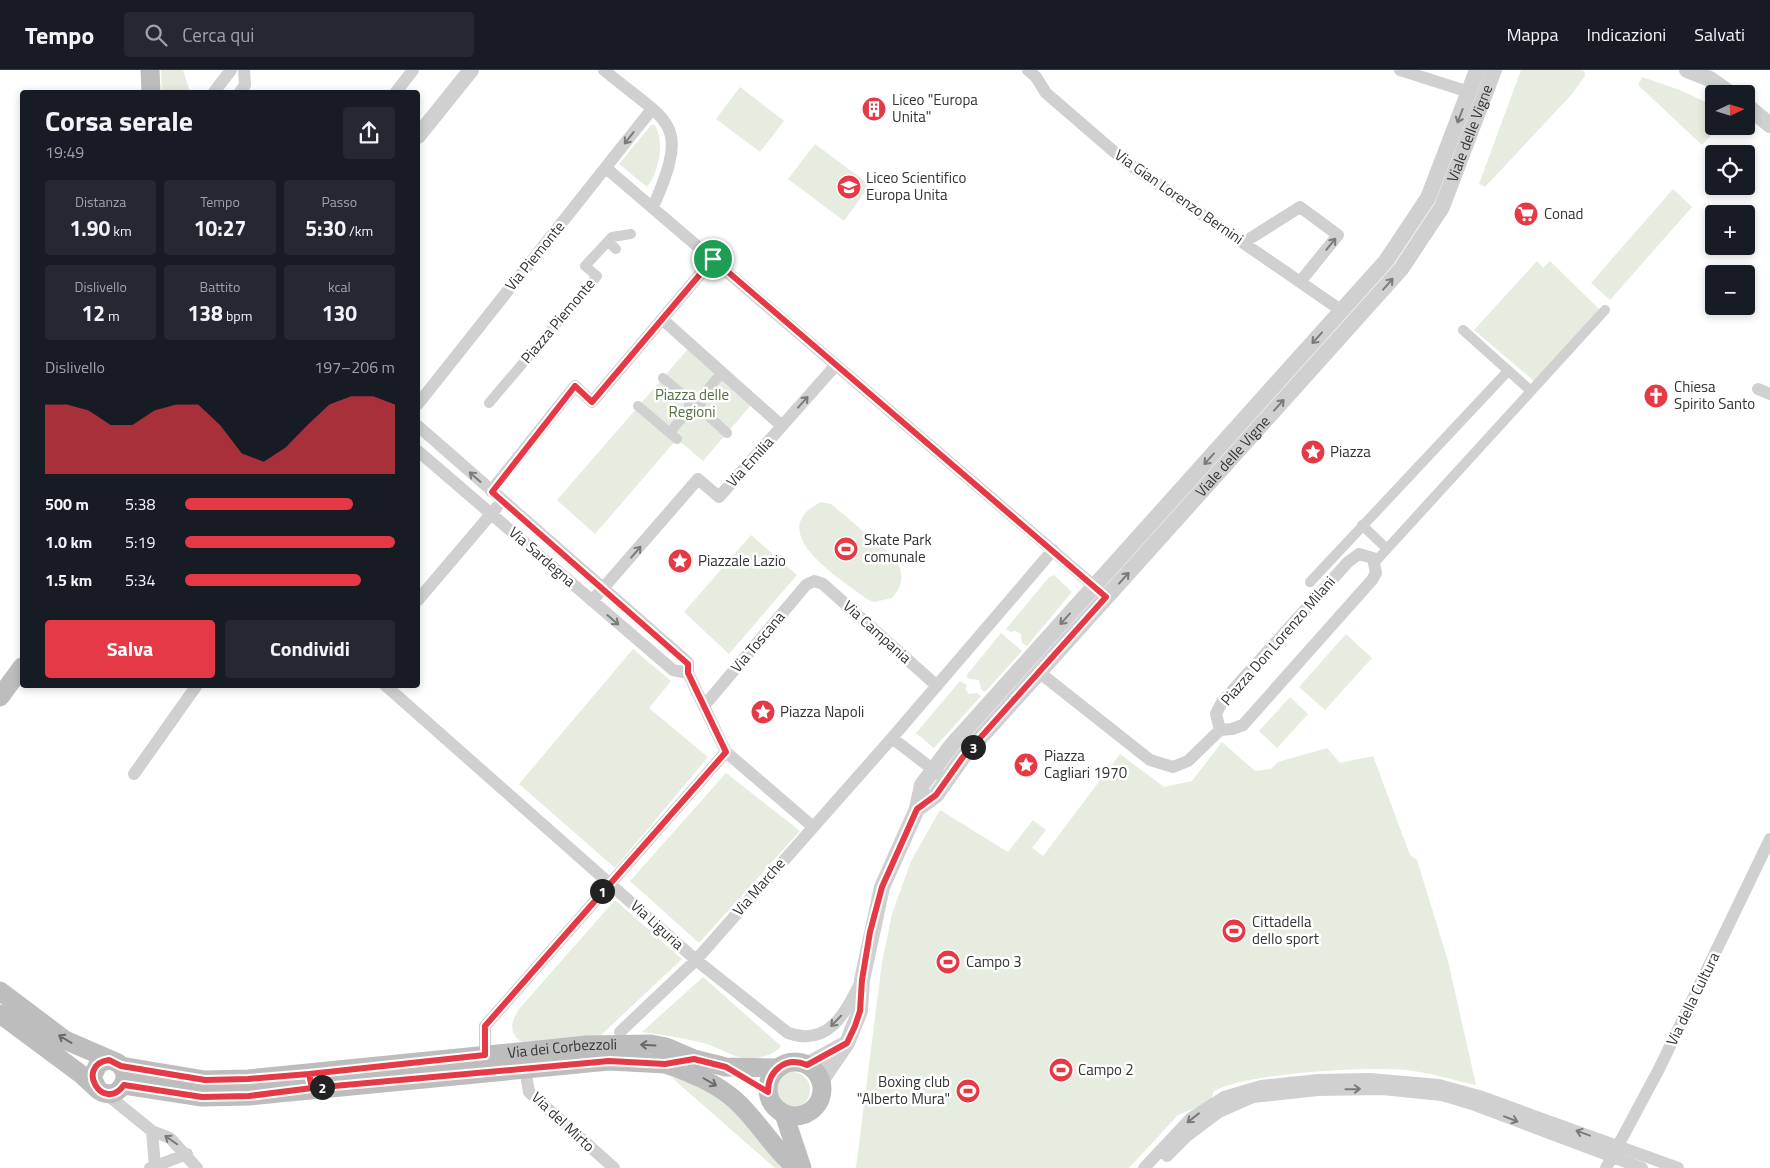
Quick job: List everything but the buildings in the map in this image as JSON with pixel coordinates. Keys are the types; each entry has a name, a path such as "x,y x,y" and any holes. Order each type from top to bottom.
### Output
{"main road":[{"path":"150,70 151,90"},
{"path":"0,697 20,670"},
{"path":"0,991 65,1040 115,1063 205,1080 310,1081"},
{"path":"0,1014 82,1075 111,1089 202,1097 249,1096 310,1081"},
{"name":"Via dei Corbezzoli","path":"310,1081 485,1055 587,1045 651,1044 666,1047 694,1059 726,1067 776,1068"},
{"name":"Via dei Corbezzoli","path":"310,1081 609,1061 665,1064 694,1059"},
{"path":"788,1062 807,1065 813,1069 821,1081 819,1099 813,1108 794,1114 773,1105 768,1092 769,1079 776,1068 788,1062"},
{"path":"111,1089 126,1075 115,1063"},
{"path":"111,1089 93,1072 99,1064 115,1063"},
{"path":"665,1064 700,1076 736,1100 780,1155 796,1168"},
{"name":"Via dei Corbezzoli","path":"726,1067 768,1092"},
{"path":"794,1114 793,1144 802,1168"}],"street":[{"path":"216,90 231,70"},
{"path":"241,90 245,85 244,70"},
{"path":"398,90 413,70"},
{"path":"420,134 471,70"},
{"path":"1400,70 1469,92"},
{"name":"Viale delle Vigne","path":"917,809 936,795 963,757 1040,673 1100,592 1386,261 1428,198 1477,70"},
{"name":"Viale delle Vigne","path":"821,1081 847,1043 860,1011 862,980 882,887 917,809 922,785 951,746 1100,592 1401,269 1442,207 1494,70"},
{"path":"1687,70 1713,74 1723,85"},
{"name":"Via Gian Lorenzo Bernini","path":"1031,71 1046,93 1126,162 1342,311"},
{"path":"610,72 666,120 672,134 673,148 668,173 653,207"},
{"name":"Via Piemonte","path":"420,401 652,109"},
{"path":"1755,112 1770,125"},
{"path":"420,140 430,122"},
{"path":"606,168 1100,592"},
{"path":"1243,243 1300,207 1338,235 1300,282"},
{"name":"Piazza Piemonte","path":"489,403 597,276 585,266 612,245 612,237 631,234"},
{"path":"492,492 575,386 592,402 713,259"},
{"name":"Piazza Don Lorenzo Milani","path":"1375,562 1605,310"},
{"path":"662,319 782,426"},
{"path":"1463,330 1531,391"},
{"name":"Via Emilia","path":"604,589 698,478 719,497 836,365"},
{"name":"Piazza Don Lorenzo Milani","path":"1310,582 1508,371"},
{"path":"700,404 722,372"},
{"path":"663,378 689,405"},
{"path":"1758,389 1770,394"},
{"path":"689,405 700,404"},
{"path":"700,404 727,433"},
{"path":"638,406 674,436 689,405"},
{"name":"Via Sardegna","path":"420,428 683,658 688,664 688,673 673,670 492,513 420,458"},
{"path":"420,598 502,501"},
{"path":"1362,525 1387,549"},
{"name":"Via Marche","path":"620,1032 696,960 812,826 892,738 1053,550"},
{"name":"Piazza Don Lorenzo Milani","path":"1359,554 1373,558 1376,573 1372,580 1243,725 1232,730 1220,730 1216,714 1222,702 1348,562 1359,554"},
{"name":"Via Campania","path":"814,581 823,584 937,686"},
{"name":"Via Toscana","path":"704,706 806,585 814,581"},
{"path":"592,601 604,589"},
{"path":"688,673 726,752 812,826"},
{"path":"1040,673 1150,760 1173,768 1188,762 1220,730"},
{"path":"134,774 195,688"},
{"name":"Via Liguria","path":"388,688 696,960 788,1033 800,1038 818,1035 834,1025 848,1008 862,980"},
{"path":"892,738 947,780"},
{"path":"485,1055 485,1026 726,752"},
{"name":"Via della Cultura","path":"1608,1163 1659,1068 1770,838"},
{"path":"807,1065 847,1043"},
{"name":"Via del Mirto","path":"525,1068 529,1092 614,1168"},
{"path":"1375,1084 1442,1094 1472,1104 1608,1163 1642,1168"},
{"path":"1144,1168 1219,1112 1253,1097 1375,1084 1439,1084 1479,1096 1678,1168"},
{"path":"111,1089 128,1113 152,1132 170,1138 187,1154 197,1168"},
{"path":"152,1132 152,1167 187,1154"},
{"path":"1154,1168 1171,1146"}],"green space":[{"path":"161,70 183,70 189,90 162,90"},
{"path":"1521,70 1580,70 1584,71 1585,76 1572,94 1485,187 1479,184"},
{"path":"1642,77 1680,90 1705,102 1705,135 1711,135 1702,145 1638,85"},
{"path":"740,87 784,121 760,152 716,119"},
{"path":"651,125 655,125 658,132 660,148 655,173 647,187 619,164"},
{"path":"815,144 870,185 844,221 788,179"},
{"path":"1673,189 1692,207 1610,300 1591,283"},
{"path":"1537,261 1543,268 1550,261 1600,310 1534,381 1474,330"},
{"name":"Piazza delle Regioni","path":"688,349 751,405 703,461 677,439 595,534 557,500"},
{"name":"Skate Park comunale","path":"821,502 831,504 895,558 900,569 901,584 892,598 874,602 867,599 811,554 802,540 799,526 805,514"},
{"path":"751,535 797,575 729,654 684,612"},
{"path":"1054,575 1072,592 1027,646 1022,643 1021,634 1006,629 1049,577"},
{"path":"1001,633 1022,651 985,692 981,689 979,680 969,679 966,676"},
{"path":"1346,634 1372,658 1325,710 1299,687"},
{"path":"633,649 671,681 649,708 708,757 615,868 519,784"},
{"path":"960,681 967,685 965,689 969,694 977,693 981,696 934,748 916,733"},
{"path":"1290,697 1308,714 1277,748 1259,731"},
{"name":"Cittadella dello sport","path":"1222,742 1255,771 1271,769 1278,762 1327,748 1340,763 1373,756 1410,855 1417,860 1448,961 1476,1085 1422,1072 1363,1069 1279,1075 1230,1085 1214,1091 1210,1102 1178,1115 1129,1168 856,1168 882,962 892,914 911,861 940,810 1008,852 1033,820 1046,830 1032,848 1043,856 1120,754 1164,787 1192,781"},
{"path":"726,773 800,831 699,943 630,881"},
{"path":"615,900 682,959 600,1036 522,1042 514,1035 512,1027 519,1009"},
{"path":"703,977 781,1046 768,1055 748,1059 703,1043 642,1032"},
{"path":"792,1072 799,1073 805,1077 809,1083 809,1097 805,1103 799,1107 792,1108 785,1107 779,1103 775,1097 774,1090 775,1083 779,1077 785,1073"},
{"path":"671,1077 701,1086 728,1101 757,1133 781,1168 775,1168"}],"place":[{"name":"Liceo \"Europa Unita\"","path":"874,109"},
{"name":"Liceo Scientifico Europa Unita","path":"849,187"},
{"name":"Conad","path":"1526,214"},
{"name":"Chiesa Spirito Santo","path":"1656,396"},
{"name":"Piazza","path":"1313,452"},
{"name":"Skate Park comunale","path":"846,549"},
{"name":"Piazzale Lazio","path":"680,561"},
{"name":"Piazza Napoli","path":"763,712"},
{"name":"Piazza Cagliari 1970","path":"1026,765"},
{"name":"Cittadella dello sport","path":"1234,931"},
{"name":"Campo 3","path":"948,962"},
{"name":"Campo 2","path":"1061,1070"},
{"name":"Boxing club \"Alberto Mura\"","path":"968,1091"}],"route":[{"path":"713,259 592,402 575,386 492,492 683,658 688,664 688,673 726,752 485,1026 485,1055 309,1074 312,1088 249,1096 202,1097 124,1085 115,1093 110,1094 105,1094 98,1090 93,1082 93,1072 99,1064 109,1060 121,1066 205,1080 309,1074 312,1088 609,1061 665,1064 694,1059 726,1067 768,1092 769,1079 776,1068 788,1062 801,1062 807,1065 847,1043 860,1011 862,980 870,932 882,887 899,844 917,809 936,795 963,757 1106,597 713,259"}]}
